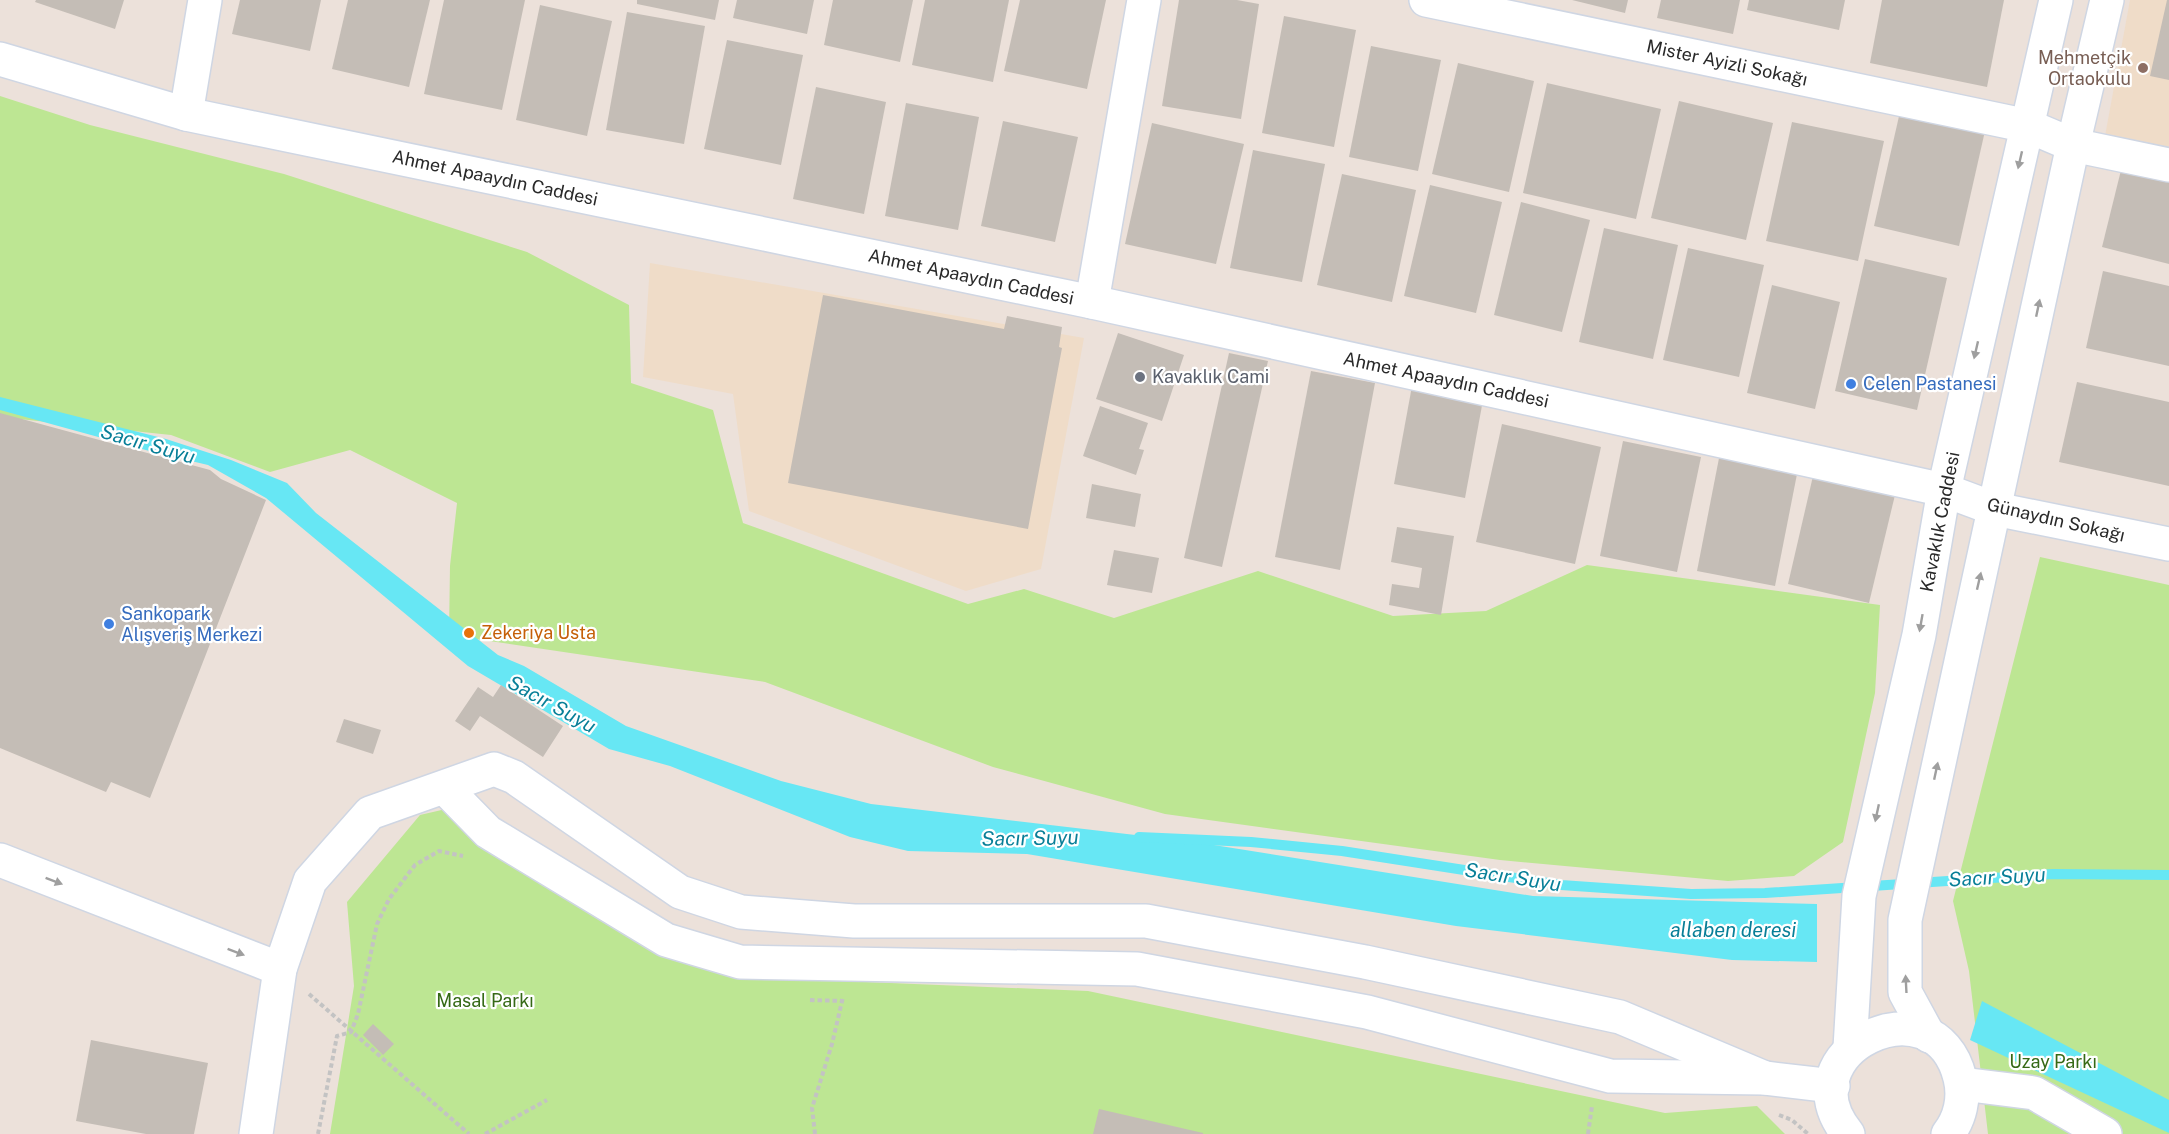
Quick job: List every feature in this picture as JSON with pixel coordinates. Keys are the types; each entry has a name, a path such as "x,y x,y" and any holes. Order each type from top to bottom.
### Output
{"street":[{"path":"186,114 205,0"},
{"path":"1092,302 1144,0"},
{"name":"Mister Ayizli Sokağı","path":"1426,0 2028,126 2073,145 2169,165"},
{"name":"Kavaklık Caddesi","path":"1850,1048 1859,896 1919,635 1944,490 2056,0"},
{"path":"1949,1133 1958,1118 1962,1101 1962,1084 1951,1056 1929,1036 1905,992 1905,920 2073,145 2107,0"},
{"name":"Ahmet Apaaydın Caddesi","path":"0,59 186,114 1092,302 1944,490"},
{"name":"Günaydın Sokağı","path":"1944,490 1995,509 2169,544"},
{"path":"256,1134 280,969 310,881 370,813 494,769 514,777 680,892 741,912 854,921 1146,921 1365,962 1620,1017 1765,1077"},
{"path":"445,788 488,832 666,940 740,962 1137,969 1366,1011 1610,1076 1765,1077 1833,1086"},
{"path":"0,860 280,969"},
{"path":"1848,1134 1834,1107 1833,1086 1838,1066 1850,1048 1864,1038 1887,1030 1913,1030 1929,1036"},
{"path":"1962,1084 2034,1094 2105,1134"}],"path":[{"path":"351,1032 358,1014 377,924 389,899 415,865 439,851 470,858"},
{"path":"280,969 469,1134"},
{"path":"815,1134 812,1108 844,992"},
{"path":"807,1000 842,1001"},
{"path":"318,1134 337,1036 351,1032"},
{"path":"485,1134 547,1100"}],"shaded area":[{"name":"Mehmetçik Ortaokulu","path":"2130,0 2169,0 2169,148 2105,136"},
{"path":"650,263 1084,338 1041,569 966,591 749,511 733,394 643,377"}],"green space":[{"path":"0,96 90,125 284,174 527,252 629,305 631,383 713,410 743,523 968,604 1024,589 1114,618 1258,571 1393,616 1486,611 1587,565 1880,605 1875,693 1843,842 1794,876 1728,881 1500,860 1165,814 993,767 765,682 449,635 450,566 457,503 350,450 270,472 171,435 0,417"},
{"name":"Uzay Parkı","path":"2040,557 2169,585 2169,1134 1988,1134 1969,971 1953,901"},
{"name":"Masal Parkı","path":"446,809 741,977 1088,991 1665,1113 1757,1106 1785,1134 330,1134 354,986 347,902 420,815"}],"water":[{"name":"allaben deresi","path":"0,397 166,439 231,460 287,483 316,513 498,655 524,666 626,726 781,781 871,804 1195,842 1533,896 1817,904 1817,962 1732,960 1456,926 1027,854 908,851 850,837 670,766 609,749 468,666 266,498 208,465 0,410"},
{"path":"1982,1001 2169,1100 2169,1133 1970,1040"}],"building":[{"path":"36,0 124,0 115,29 35,2"},
{"path":"240,0 321,0 310,51 232,34"},
{"path":"348,0 430,0 409,87 332,69"},
{"path":"444,0 525,0 502,110 424,94"},
{"path":"637,0 719,0 715,20 637,4"},
{"path":"737,0 814,0 807,34 733,18"},
{"path":"833,0 913,0 900,62 824,45"},
{"path":"925,0 1009,0 993,82 912,65"},
{"path":"1020,0 1106,0 1087,89 1004,71"},
{"path":"1179,0 1237,0 1259,4 1241,119 1162,106"},
{"path":"1572,0 1628,0 1625,13"},
{"path":"1661,0 1740,0 1733,34 1657,18"},
{"path":"1749,0 1845,0 1839,30 1747,10"},
{"path":"1882,0 2004,0 1987,87 1870,63"},
{"path":"2167,0 2169,0 2169,80 2150,76"},
{"path":"540,5 612,21 587,136 516,120"},
{"path":"627,12 705,26 684,144 606,130"},
{"path":"1284,16 1356,30 1334,147 1262,133"},
{"path":"727,40 803,55 781,165 704,149"},
{"path":"1371,46 1441,60 1418,171 1349,157"},
{"path":"1458,63 1534,81 1509,192 1432,174"},
{"path":"1547,83 1661,109 1636,219 1523,193"},
{"path":"816,87 886,102 864,214 793,199"},
{"path":"1679,101 1773,123 1746,240 1651,218"},
{"path":"906,103 979,117 958,230 885,216"},
{"path":"1902,103 1987,122 1959,246 1874,226"},
{"path":"1003,121 1078,137 1055,242 981,226"},
{"path":"1792,122 1884,141 1858,261 1766,241"},
{"path":"1152,123 1244,144 1216,264 1125,244"},
{"path":"1253,150 1325,164 1302,282 1230,268"},
{"path":"2123,162 2169,173 2169,264 2102,247"},
{"path":"1342,174 1416,190 1392,302 1317,285"},
{"path":"1430,185 1502,202 1476,313 1404,296"},
{"path":"1521,202 1590,220 1562,332 1494,315"},
{"path":"1604,228 1678,245 1653,359 1579,342"},
{"path":"1688,248 1764,265 1739,377 1663,360"},
{"path":"1865,259 1947,278 1917,410 1835,391"},
{"path":"2103,271 2169,286 2169,366 2086,348"},
{"path":"1772,285 1840,302 1815,409 1747,393"},
{"path":"823,295 1004,329 1007,316 1062,327 1059,347 1062,348 1028,529 788,483"},
{"name":"Kavaklık Cami","path":"1118,333 1184,355 1162,421 1096,399"},
{"path":"1229,353 1268,361 1222,567 1184,558"},
{"path":"1311,371 1375,383 1340,570 1275,557"},
{"path":"2077,382 2169,402 2169,486 2059,462"},
{"path":"1412,386 1483,400 1465,498 1394,484"},
{"path":"1100,406 1148,423 1139,449 1144,450 1136,475 1083,456"},
{"name":"Sankopark Alışveriş Merkezi","path":"0,413 210,470 221,479 266,500 150,798 111,782 106,792 0,748"},
{"path":"1502,424 1601,447 1575,564 1476,542"},
{"path":"1623,441 1701,457 1677,572 1600,556"},
{"path":"1720,453 1798,469 1775,586 1697,571"},
{"path":"1813,476 1895,495 1869,603 1788,584"},
{"path":"1092,484 1141,494 1135,527 1086,518"},
{"path":"1397,527 1454,536 1441,615 1389,605 1392,584 1419,588 1422,568 1391,562"},
{"path":"1114,550 1159,558 1152,593 1107,585"},
{"path":"501,685 563,726 543,757 480,716 470,731 455,721 478,687 493,697"},
{"path":"344,719 381,730 373,754 336,742"},
{"path":"373,1024 394,1044 383,1055 363,1035"},
{"path":"91,1040 208,1063 194,1134 146,1134 76,1121"},
{"path":"1099,1109 1203,1133 1203,1134 1093,1134"}],"waterway":[{"name":"Sacır Suyu","path":"1139,837 1251,842 1342,851 1561,885 1691,894 1765,893 2053,874 2169,875"}],"place":[{"name":"Mehmetçik Ortaokulu","path":"2143,68"},
{"name":"Kavaklık Cami","path":"1140,377"},
{"name":"Celen Pastanesi","path":"1851,384"},
{"name":"Sankopark Alışveriş Merkezi","path":"109,624"},
{"name":"Zekeriya Usta","path":"469,633"}]}
